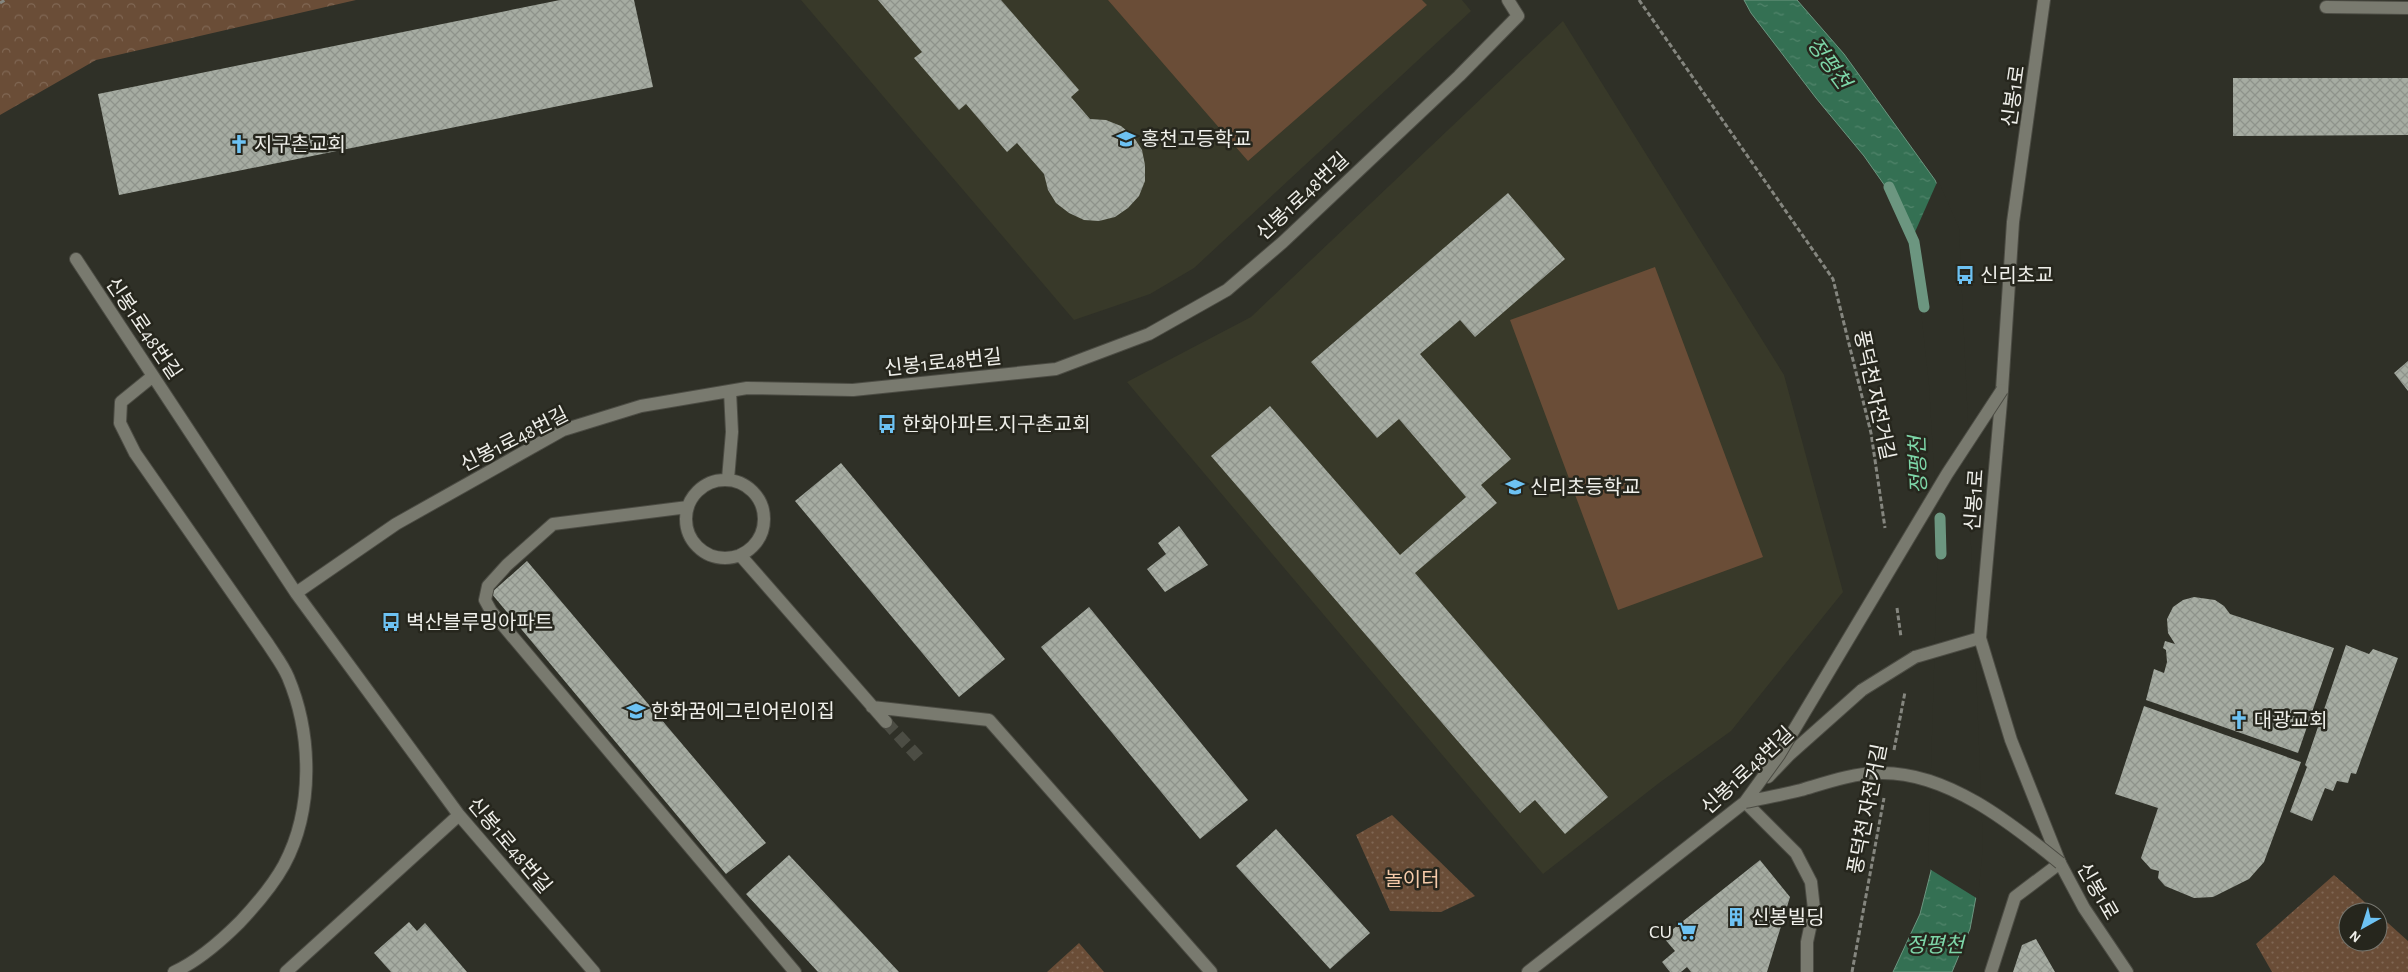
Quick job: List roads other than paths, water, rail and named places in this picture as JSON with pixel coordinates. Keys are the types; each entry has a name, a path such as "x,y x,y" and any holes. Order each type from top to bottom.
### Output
{"street":[{"name":"신봉1로48번길","path":"296,593 396,524 563,430 641,406 747,388 853,390 1056,369 1149,334 1227,290 1283,242 1459,76 1518,16 1508,0"},
{"name":"신봉1로","path":"2044,0 2013,222 2002,390 1980,638 2010,740 2060,863 2084,908 2127,972"},
{"path":"2326,7 2408,8"},
{"name":"신봉1로48번길","path":"76,259 296,593 459,814 594,972"},
{"path":"153,376 121,402 120,422 135,453 268,644 287,676 297,705 304,738 306,767 300,823 284,865 253,909 232,931 207,951 174,972"},
{"path":"1745,802 1779,755 1947,474 2002,390"},
{"path":"728,479 732,432 730,391"},
{"path":"728,479 741,482 752,489 760,500 765,526 760,539 751,549 740,555 728,558 715,557 704,552 694,543 688,532 686,519 688,507 693,496 703,486 714,481 728,479"},
{"path":"688,507 553,524 506,565 488,586 484,600 491,611 795,972"},
{"path":"740,555 886,722"},
{"name":"신봉1로48번길","path":"1528,972 1745,802 1789,755 1862,690 1915,657 1980,638"},
{"path":"872,707 989,720 1211,972"},
{"path":"1745,802 1831,781 1879,773 1916,777 1959,793 2019,830 2060,863 2015,897 1992,972"},
{"path":"1745,802 1796,853 1811,882 1814,908 1808,942 1807,972"},
{"path":"286,972 459,814"}],"water":[{"name":"정평천","path":"1744,0 1797,0 1844,54 1935,180 1956,228 1978,886 1970,929 1952,972 1893,972 1920,914 1931,871 1936,730 1941,537 1932,385 1918,255 1904,213 1864,156 1816,98 1751,13"}],"waterway":[{"name":"정평천","path":"1889,187 1914,242 1924,307"},
{"name":"정평천","path":"1940,518 1941,554"}],"tunnel":[{"path":"886,722 921,760"}],"place":[{"name":"홍천고등학교","path":"1126,139"},
{"name":"지구촌교회","path":"239,144"},
{"name":"신리초교","path":"1965,275"},
{"name":"한화아파트.지구촌교회","path":"887,424"},
{"name":"신리초등학교","path":"1515,487"},
{"name":"벽산블루밍아파트","path":"391,622"},
{"name":"한화꿈에그린어린이집","path":"636,711"},
{"name":"대광교회","path":"2239,720"},
{"name":"신봉빌딩","path":"1736,917"},
{"name":"CU","path":"1687,931"}],"park label":[{"name":"놀이터","path":"1412,879"}]}
